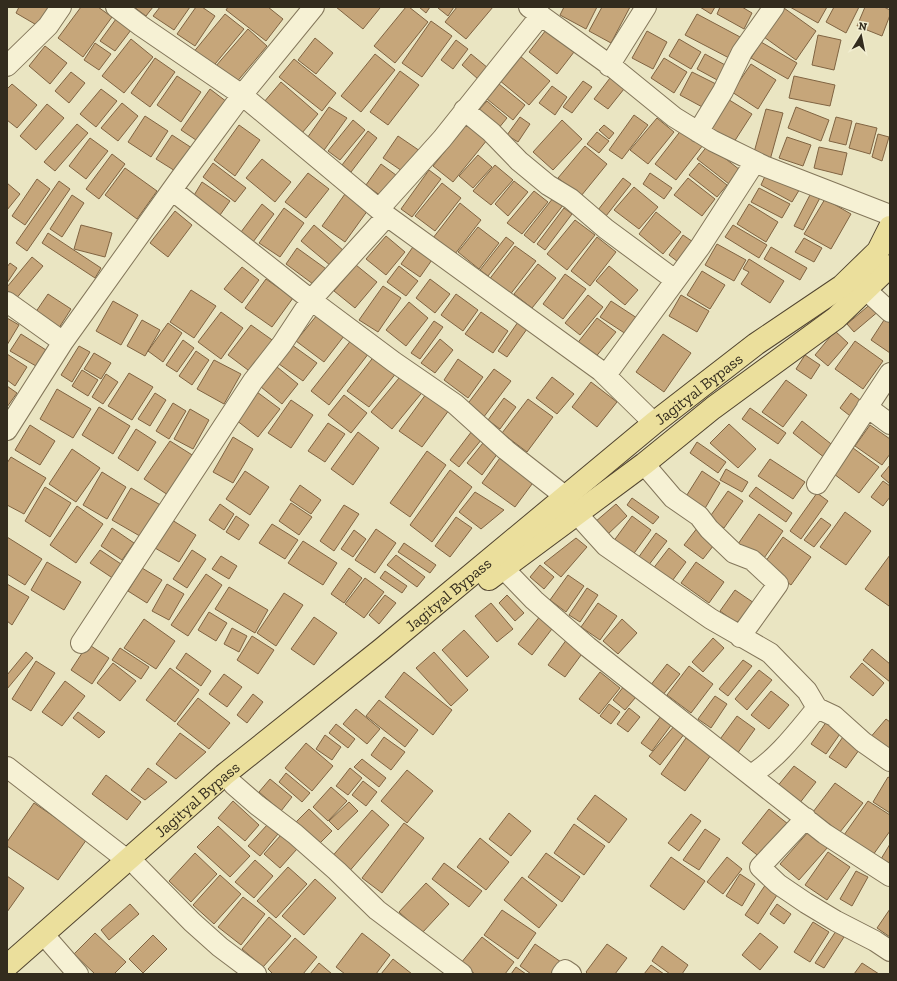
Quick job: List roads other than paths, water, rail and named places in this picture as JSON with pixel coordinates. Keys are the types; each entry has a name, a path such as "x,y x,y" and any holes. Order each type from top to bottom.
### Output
{"main road":[{"name":"Jagityal Bypass","path":"7,966 133,863 503,568 571,505 654,423 756,344 842,286 878,251 890,228"},
{"name":"Jagityal Bypass","path":"16,974 51,943 224,775 382,649 571,505 644,464 713,408 836,318 890,266"}],"street":[{"path":"7,66 48,26 61,7"},
{"path":"116,7 141,26 242,95 383,212 601,371 654,423"},
{"path":"7,430 63,342 172,190 242,95 314,7"},
{"path":"610,66 646,7"},
{"path":"698,132 723,90 742,52 774,7"},
{"path":"81,643 253,381 282,344 311,300 383,212 409,176 464,110 535,11 610,66 674,117 698,132 764,166 890,215"},
{"path":"464,110 491,132 519,160 548,185 571,199 606,230 675,280"},
{"path":"606,375 700,247 755,162"},
{"path":"172,190 311,300 394,362 455,404 506,450 571,505 606,546 711,620 770,653 806,691 818,708 834,716 863,742 890,761"},
{"path":"866,290 890,312"},
{"path":"7,302 63,342"},
{"path":"817,484 890,373"},
{"path":"867,407 890,424"},
{"path":"644,464 674,498 699,516 709,529 734,553 752,560 778,584 740,637"},
{"path":"503,568 534,600 567,630 825,834 890,876"},
{"path":"751,775 766,766 818,708"},
{"path":"7,768 133,863 192,922 220,947 256,974"},
{"path":"234,784 257,805 295,834 377,910 462,974"},
{"path":"806,818 760,867 778,884 806,903 836,921 876,941 890,951"},
{"path":"51,943 78,974"},
{"path":"562,974 565,970 571,974"}]}
